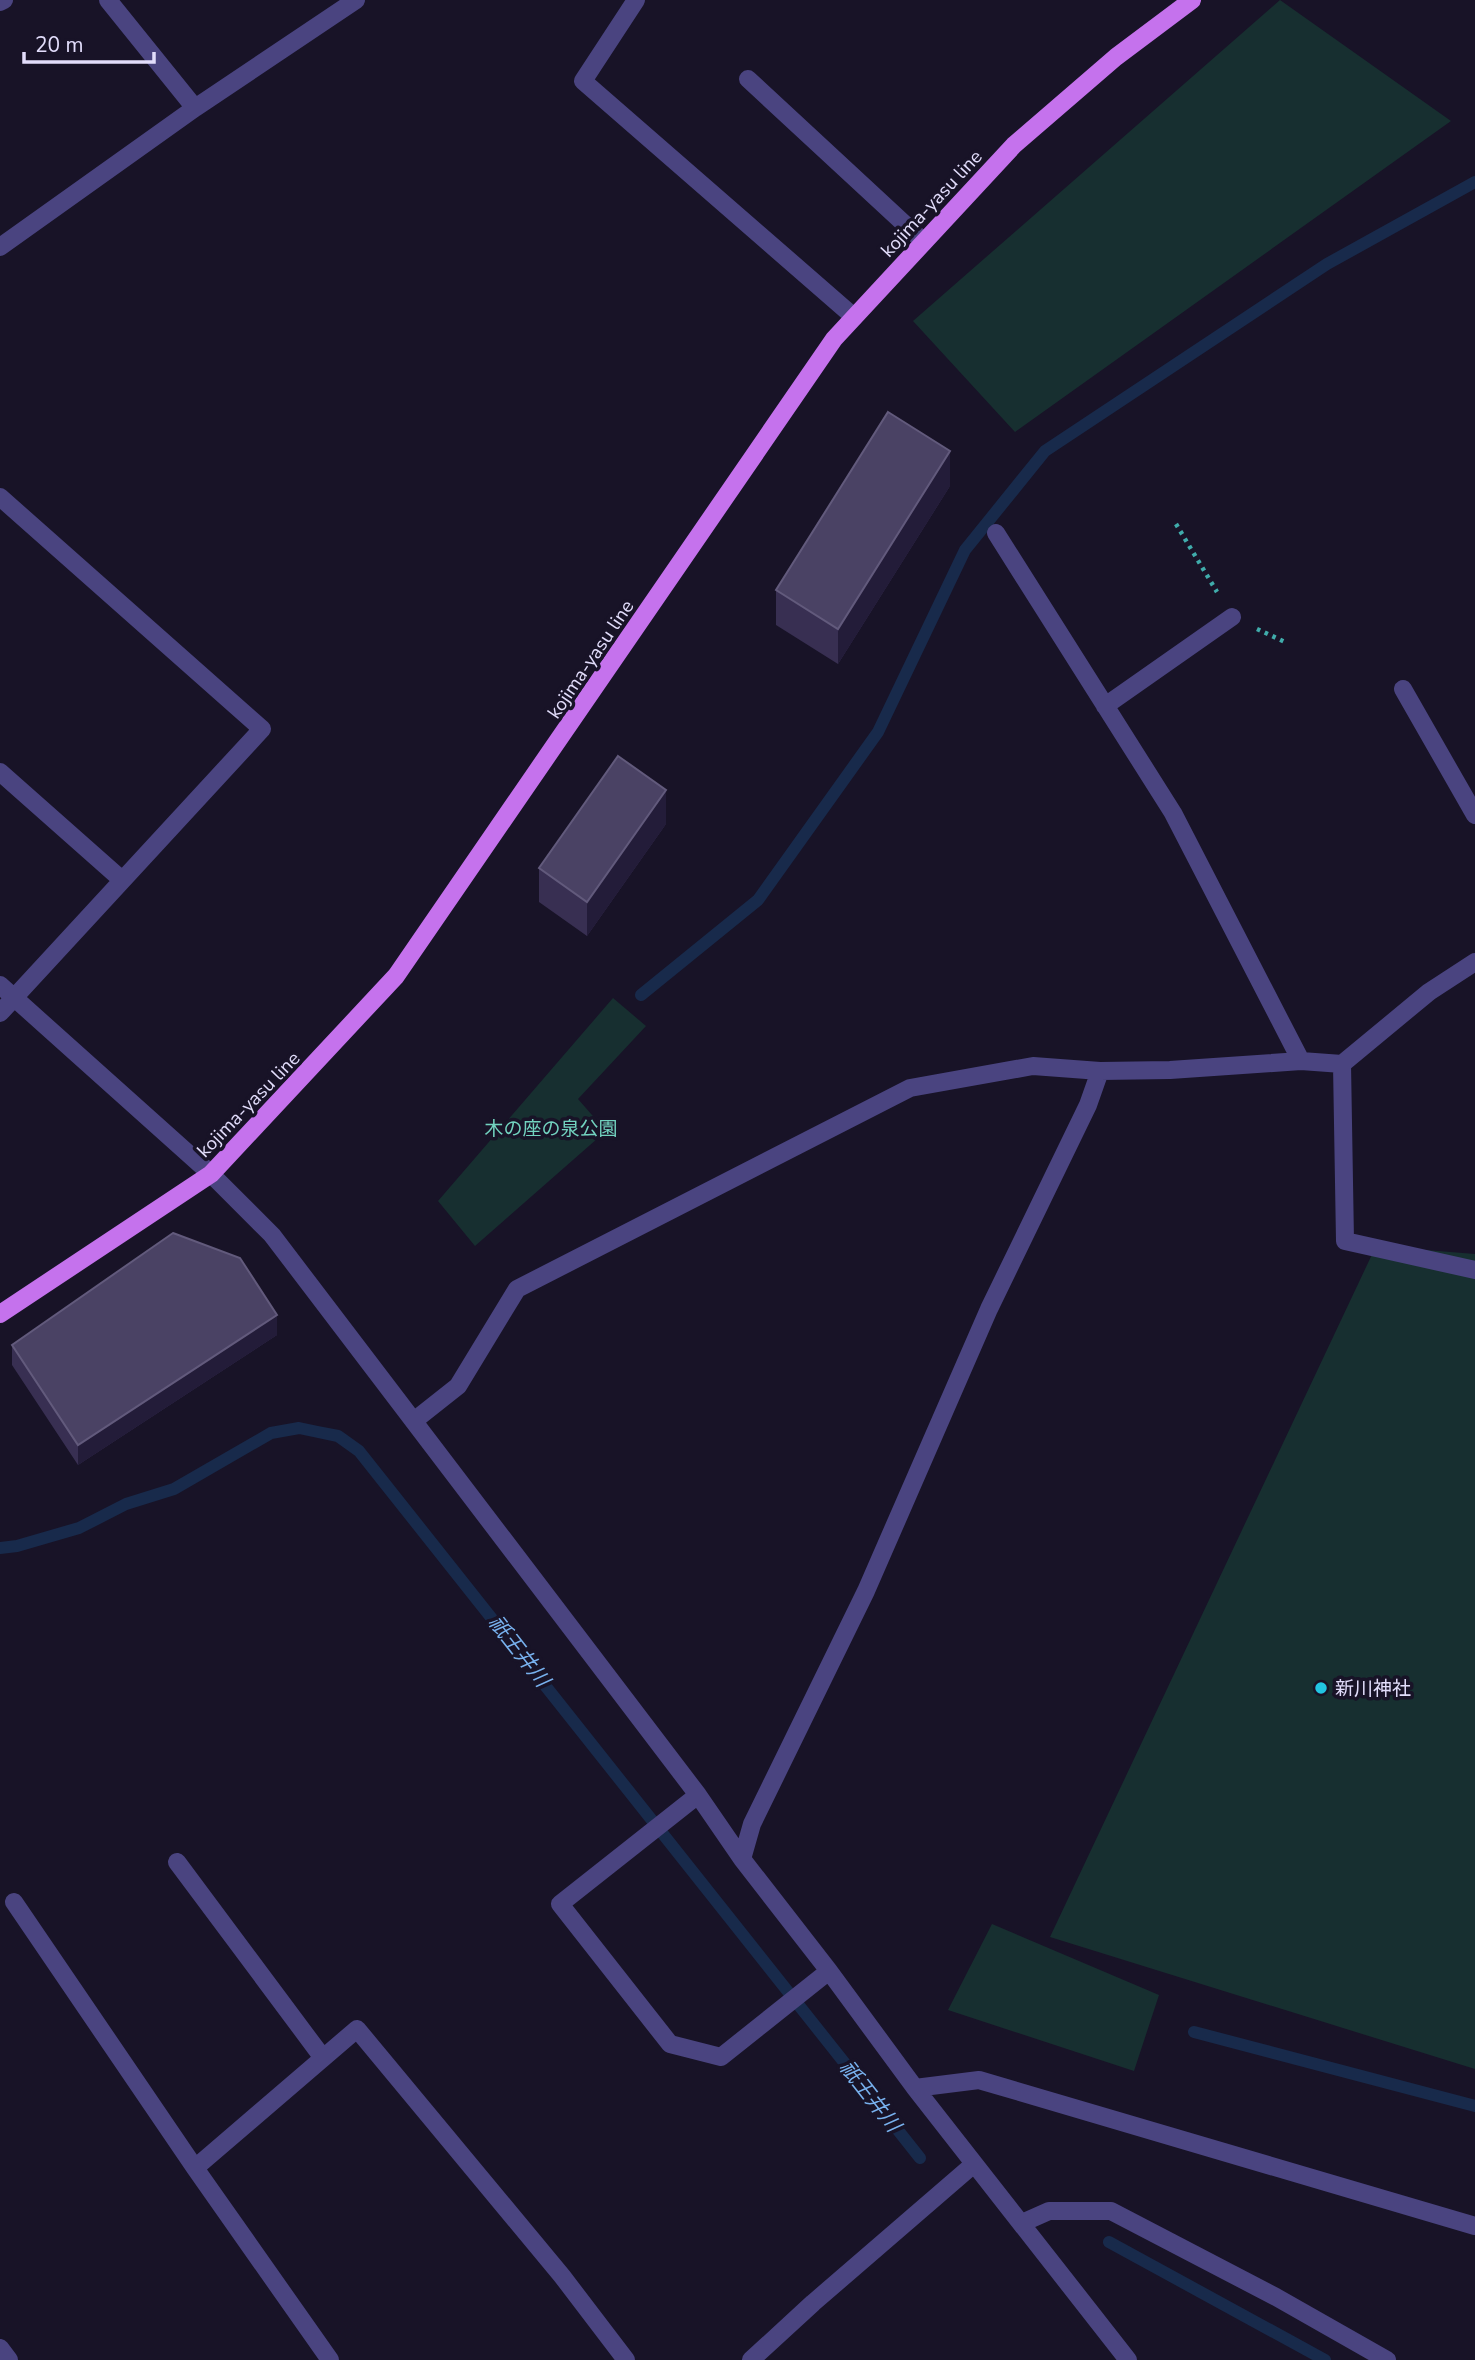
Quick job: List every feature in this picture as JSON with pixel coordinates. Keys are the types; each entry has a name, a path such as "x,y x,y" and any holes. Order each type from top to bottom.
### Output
{"main road":[{"name":"kojima-yasu line","path":"0,1314 211,1174 396,976 834,339 1014,145 1116,57 1192,0"}],"street":[{"path":"108,0 195,108"},
{"path":"0,247 195,108 356,0"},
{"path":"636,0 583,81 854,317"},
{"path":"748,79 924,242"},
{"path":"0,496 262,729 0,1013"},
{"path":"996,533 1173,813 1301,1060"},
{"path":"1105,706 1232,617"},
{"path":"1403,689 1475,815"},
{"path":"0,772 122,880"},
{"path":"415,1420 458,1386 517,1289 910,1088 1033,1066 1100,1071 1170,1070 1301,1060 1342,1065 1429,992 1475,962"},
{"path":"0,985 211,1174 272,1235 698,1795 742,1859 915,2088 1128,2360"},
{"path":"1342,1065 1345,1241 1475,1270"},
{"path":"742,1859 752,1824 866,1591 989,1309 1088,1105 1100,1071"},
{"path":"698,1795 559,1904 670,2044 721,2057 829,1971"},
{"path":"177,1862 323,2058"},
{"path":"14,1902 330,2360"},
{"path":"195,2168 357,2029 562,2276 626,2360"},
{"path":"915,2088 979,2080 1475,2227"},
{"path":"751,2360 974,2164"},
{"path":"1022,2223 1049,2211 1111,2211 1276,2297 1387,2360"},
{"path":"0,2348 9,2360"}],"green space":[{"path":"1280,0 1451,121 1015,432 913,321"},
{"name":"木の座の泉公園","path":"613,998 646,1026 578,1099 606,1131 475,1246 438,1201"},
{"name":"新川神社","path":"1376,1246 1475,1254 1475,2069 1050,1937"},
{"path":"992,1924 1159,1995 1134,2071 948,2010"}],"building":[{"path":"888,412 950,451 838,629 776,590"},
{"path":"618,756 666,790 587,902 539,868"},
{"path":"173,1233 240,1258 277,1315 78,1445 12,1345"}],"waterway":[{"path":"641,995 758,900 878,732 965,550 1045,451 1327,264 1475,182"},
{"name":"祇王井川","path":"0,1548 17,1546 79,1528 126,1504 174,1489 271,1433 299,1428 338,1436 359,1451 920,2158"},
{"path":"1194,2032 1475,2106"},
{"name":"祇王井川","path":"1109,2242 1325,2360"}],"place":[{"name":"新川神社","path":"1321,1688"}]}
